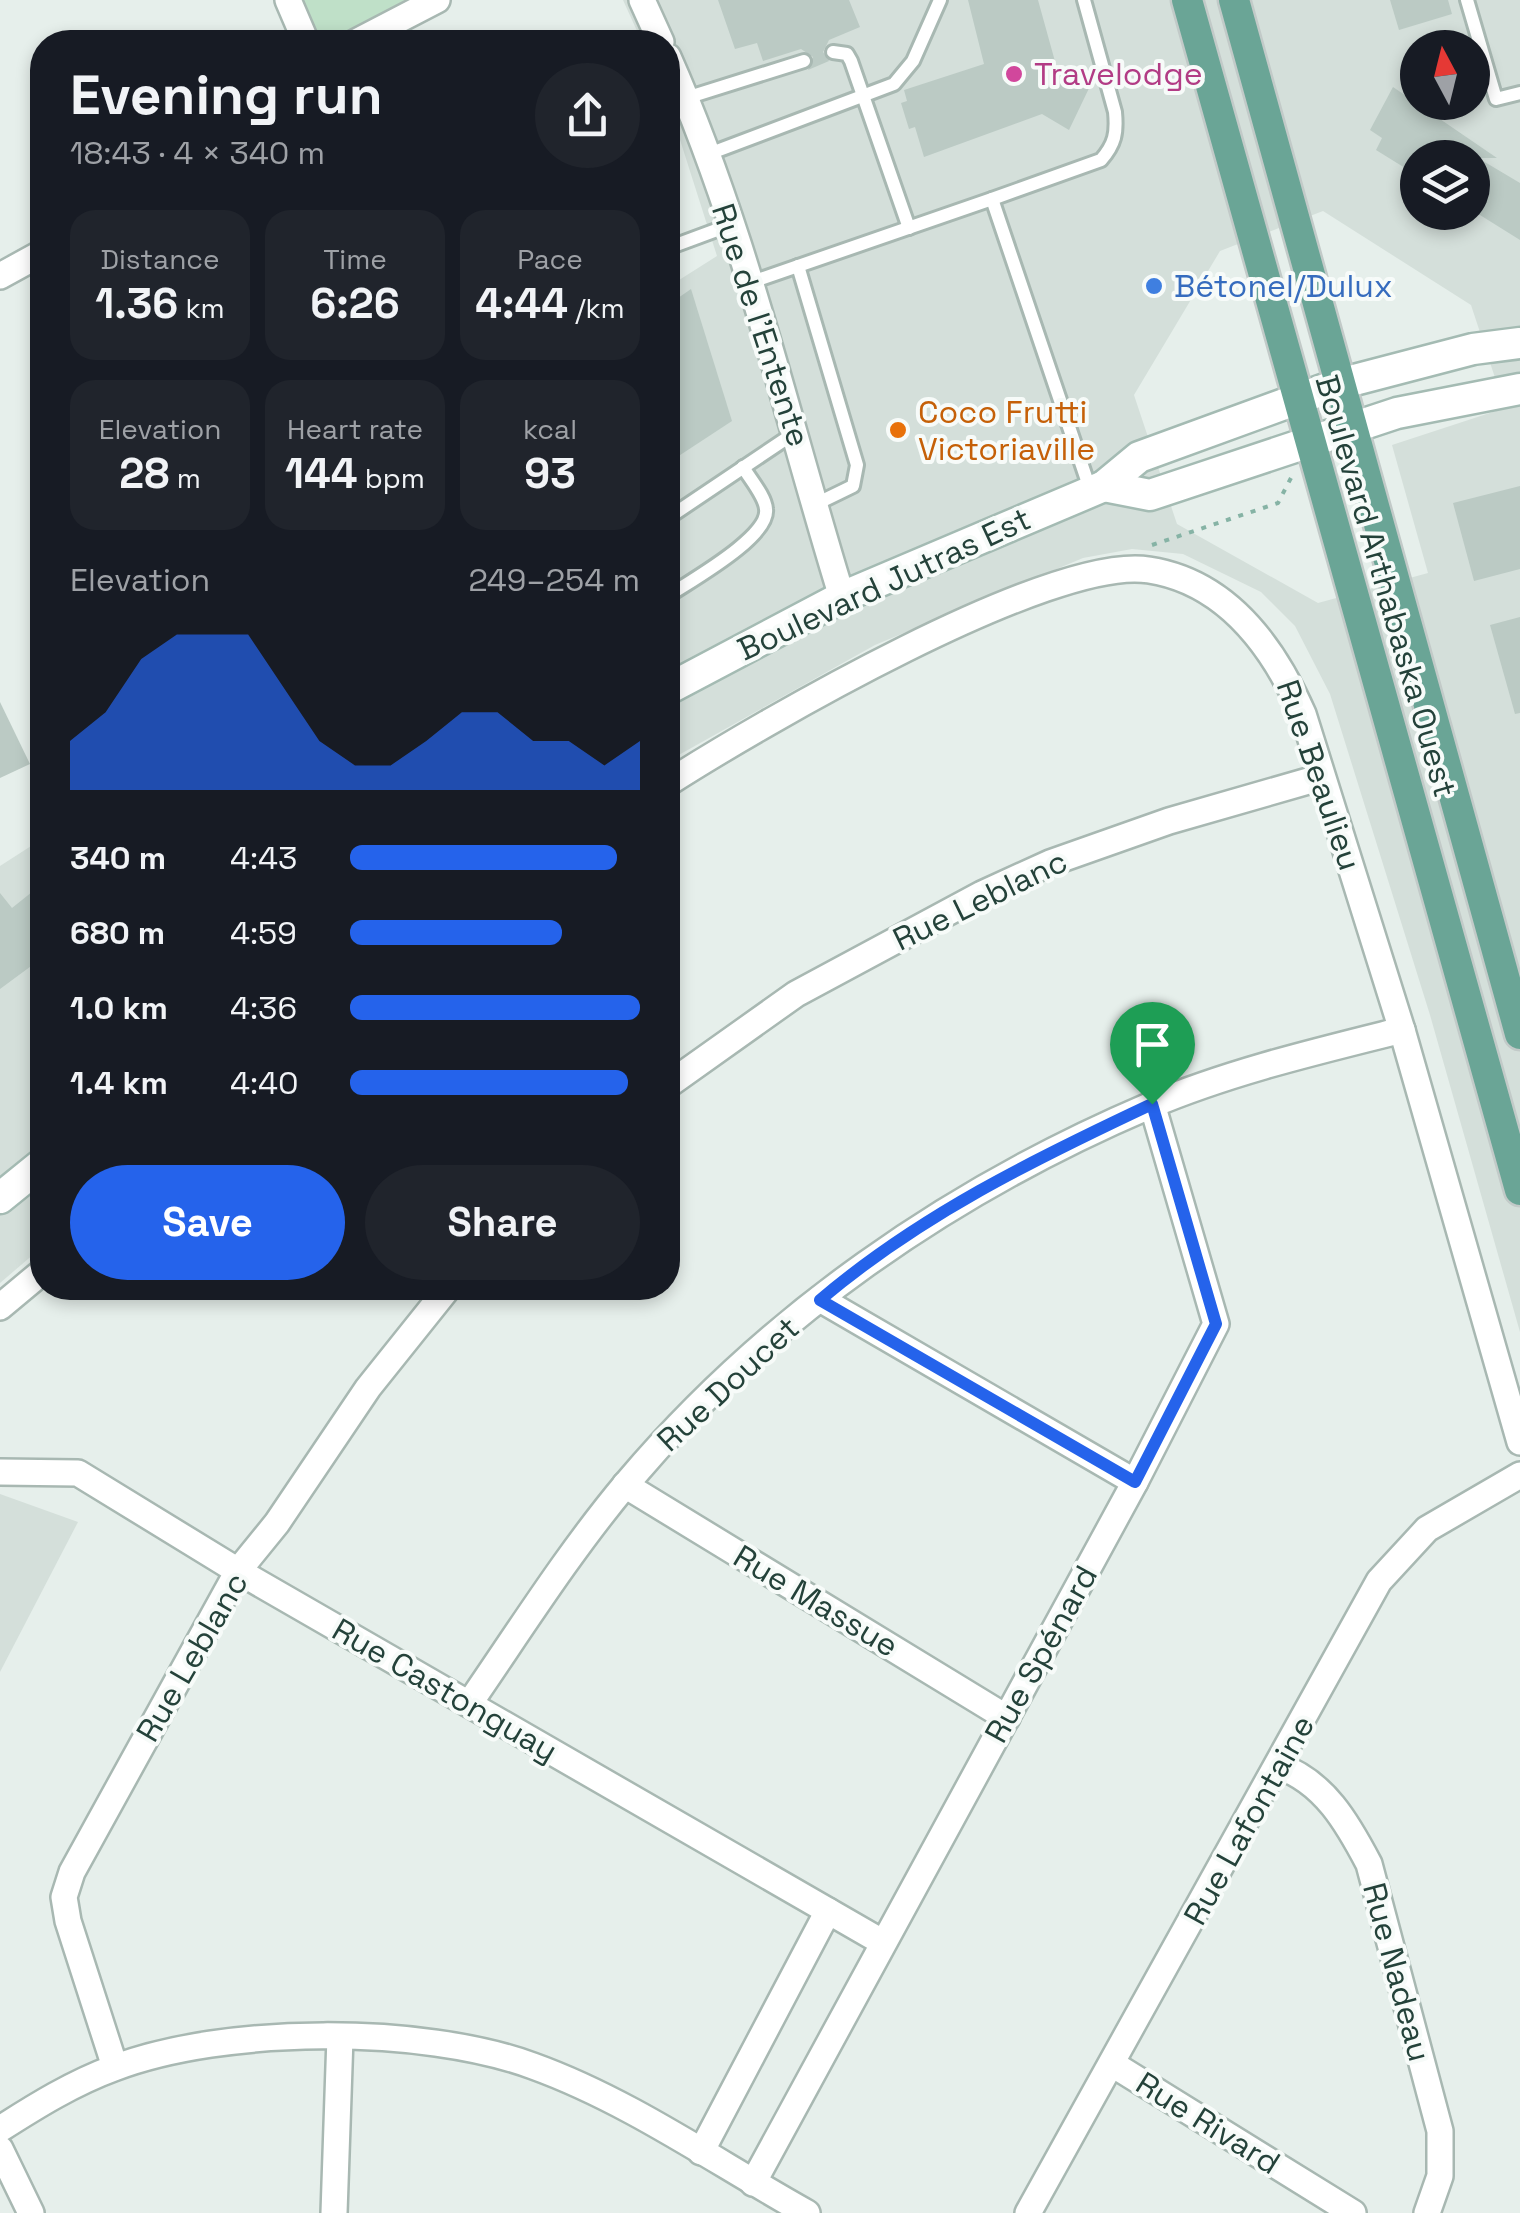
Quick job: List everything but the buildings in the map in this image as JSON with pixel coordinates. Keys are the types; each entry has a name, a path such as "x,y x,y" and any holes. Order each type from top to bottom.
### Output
{"main road":[{"name":"Boulevard Arthabaska Ouest","path":"1187,0 1520,1190"},
{"name":"Boulevard Arthabaska Ouest","path":"1234,0 1520,1034"},
{"name":"Boulevard Jutras Est","path":"680,684 842,597 1097,489 1139,457 1340,384 1473,349 1520,342"},
{"path":"1097,489 1150,495 1397,413 1520,389"},
{"path":"0,1198 30,1174"}],"street":[{"path":"288,0 301,30"},
{"path":"379,30 437,0"},
{"path":"642,0 656,30"},
{"name":"Rue de l'Entente","path":"680,84 796,432 842,597"},
{"path":"0,276 30,260"},
{"name":"Rue Beaulieu","path":"680,776 846,680 1055,585 1121,568 1153,570 1190,585 1251,625 1281,665 1322,777 1402,1030 1520,1442"},
{"name":"Rue Leblanc","path":"680,1076 796,994 982,894 1050,863 1169,821 1322,777"},
{"name":"Rue Doucet","path":"469,1704 625,1485 679,1425 820,1300 932,1218 1022,1165 1152,1104 1284,1060 1402,1030"},
{"name":"Rue Spénard","path":"753,2183 1135,1482 1216,1324 1152,1104"},
{"path":"0,1306 30,1282"},
{"name":"Rue Leblanc","path":"115,2067 64,1897 72,1872 238,1571 277,1522 368,1388 438,1300"},
{"path":"820,1300 1135,1482"},
{"name":"Rue Castonguay","path":"0,1472 78,1473 238,1571 882,1942"},
{"name":"Rue Lafontaine","path":"1028,2213 1379,1581 1399,1554 1458,1507 1520,1474"},
{"name":"Rue Massue","path":"625,1485 1007,1718"},
{"name":"Rue Nadeau","path":"1278,1766 1320,1791 1349,1825 1369,1864 1440,2131 1440,2176 1428,2213"},
{"path":"701,2152 828,1910"},
{"path":"334,2213 340,2038"},
{"path":"0,2129 60,2092 115,2067 172,2052 250,2040 340,2038 464,2046 533,2066 618,2104 807,2213"},
{"name":"Rue Rivard","path":"1114,2064 1353,2213"},
{"path":"0,2149 30,2213"}],"lane":[{"path":"706,155 894,84 904,75 940,0"},
{"path":"749,284 1101,160 1112,148 1117,131 1116,112 1084,0"},
{"path":"1466,0 1496,99 1520,93"},
{"path":"833,52 848,54 909,228"},
{"path":"686,98 804,61"},
{"path":"992,200 1097,489"},
{"path":"680,244 730,225"},
{"path":"798,266 858,465 853,486 816,504"},
{"path":"680,510 796,432"},
{"path":"680,588 752,538 764,524 766,507 744,467"}],"path":[{"path":"1150,546 1278,503 1311,442"}],"shaded area":[{"path":"623,0 1520,0 1520,1332 1430,1015 1330,694 1295,626 1261,592 1183,554 1132,549 1083,558 875,645 680,754 680,279 717,256 680,140 680,30 637,30","holes":["1323,211 1471,305 1505,408 1392,445 1428,573 1318,603 1177,524 1134,395 1220,251"]},
{"path":"30,847 30,1257 0,1283 0,866"},
{"path":"0,1494 78,1522 0,1672"}],"green space":[{"path":"300,0 405,0 351,30 314,30"}],"place":[{"name":"Travelodge","path":"1014,74"},
{"name":"Bétonel/Dulux","path":"1154,286"},
{"name":"Coco Frutti Victoriaville","path":"898,430"}],"route":[{"path":"1152,1104 1216,1324 1135,1482 820,1300 904,1235 1022,1165 1152,1104"}]}
